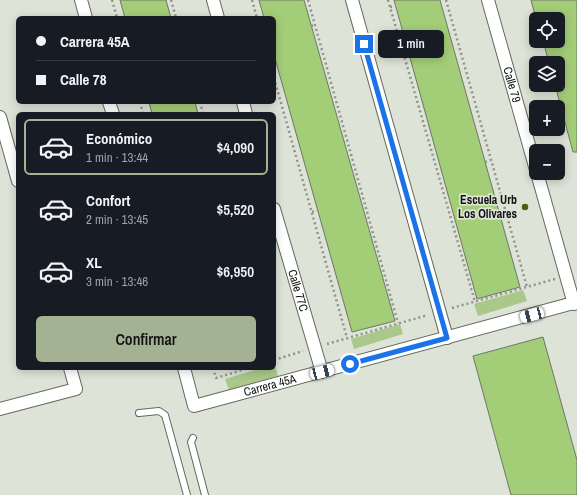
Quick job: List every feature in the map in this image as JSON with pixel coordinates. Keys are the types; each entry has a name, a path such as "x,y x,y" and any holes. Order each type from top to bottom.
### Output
{"street":[{"path":"81,0 85,16"},
{"path":"212,0 217,16"},
{"path":"352,0 441,311 447,338"},
{"name":"Calle 79","path":"488,0 529,147"},
{"path":"0,117 16,174"},
{"name":"Calle 79","path":"538,180 575,303"},
{"name":"Calle 77C","path":"276,216 322,372"},
{"name":"Carrera 45A","path":"185,370 194,406 575,303"},
{"path":"0,409 76,390 71,370"}],"lane":[{"path":"139,412 159,411 165,415 187,495"},
{"path":"193,438 191,442 205,495"}],"path":[{"path":"112,0 116,16"},
{"path":"171,0 175,16"},
{"path":"252,0 256,16"},
{"path":"308,0 361,196 398,323"},
{"path":"388,0 440,174 475,302"},
{"path":"446,0 528,287"},
{"path":"390,7 396,6"},
{"path":"276,85 347,338"},
{"path":"485,162 491,160"},
{"path":"312,212 318,210"},
{"path":"276,359 398,323 566,276"},
{"path":"214,370 216,378 242,370"}],"green space":[{"path":"523,290 527,301 478,316 474,304"},
{"path":"400,324 403,334 354,349 351,339"},
{"path":"276,368 278,376 229,390 225,379 254,370 276,370"}],"building":[{"path":"120,0 166,0 170,16 124,16"},
{"path":"259,0 304,0 395,321 352,332 276,62 276,16 263,16"},
{"path":"394,0 440,0 520,287 477,299"},
{"path":"531,0 577,0 577,152 573,152 565,122 565,100 559,100 557,92 565,92 565,56 547,56 545,48 565,48 565,12 534,12"},
{"path":"150,104 196,104 198,112 152,112"},
{"path":"543,337 577,460 577,495 511,495 473,356"}],"place":[{"name":"Escuela Urb Los Olivares","path":"525,207"}],"route":[{"path":"350,364 447,338 441,311 364,44"}]}
